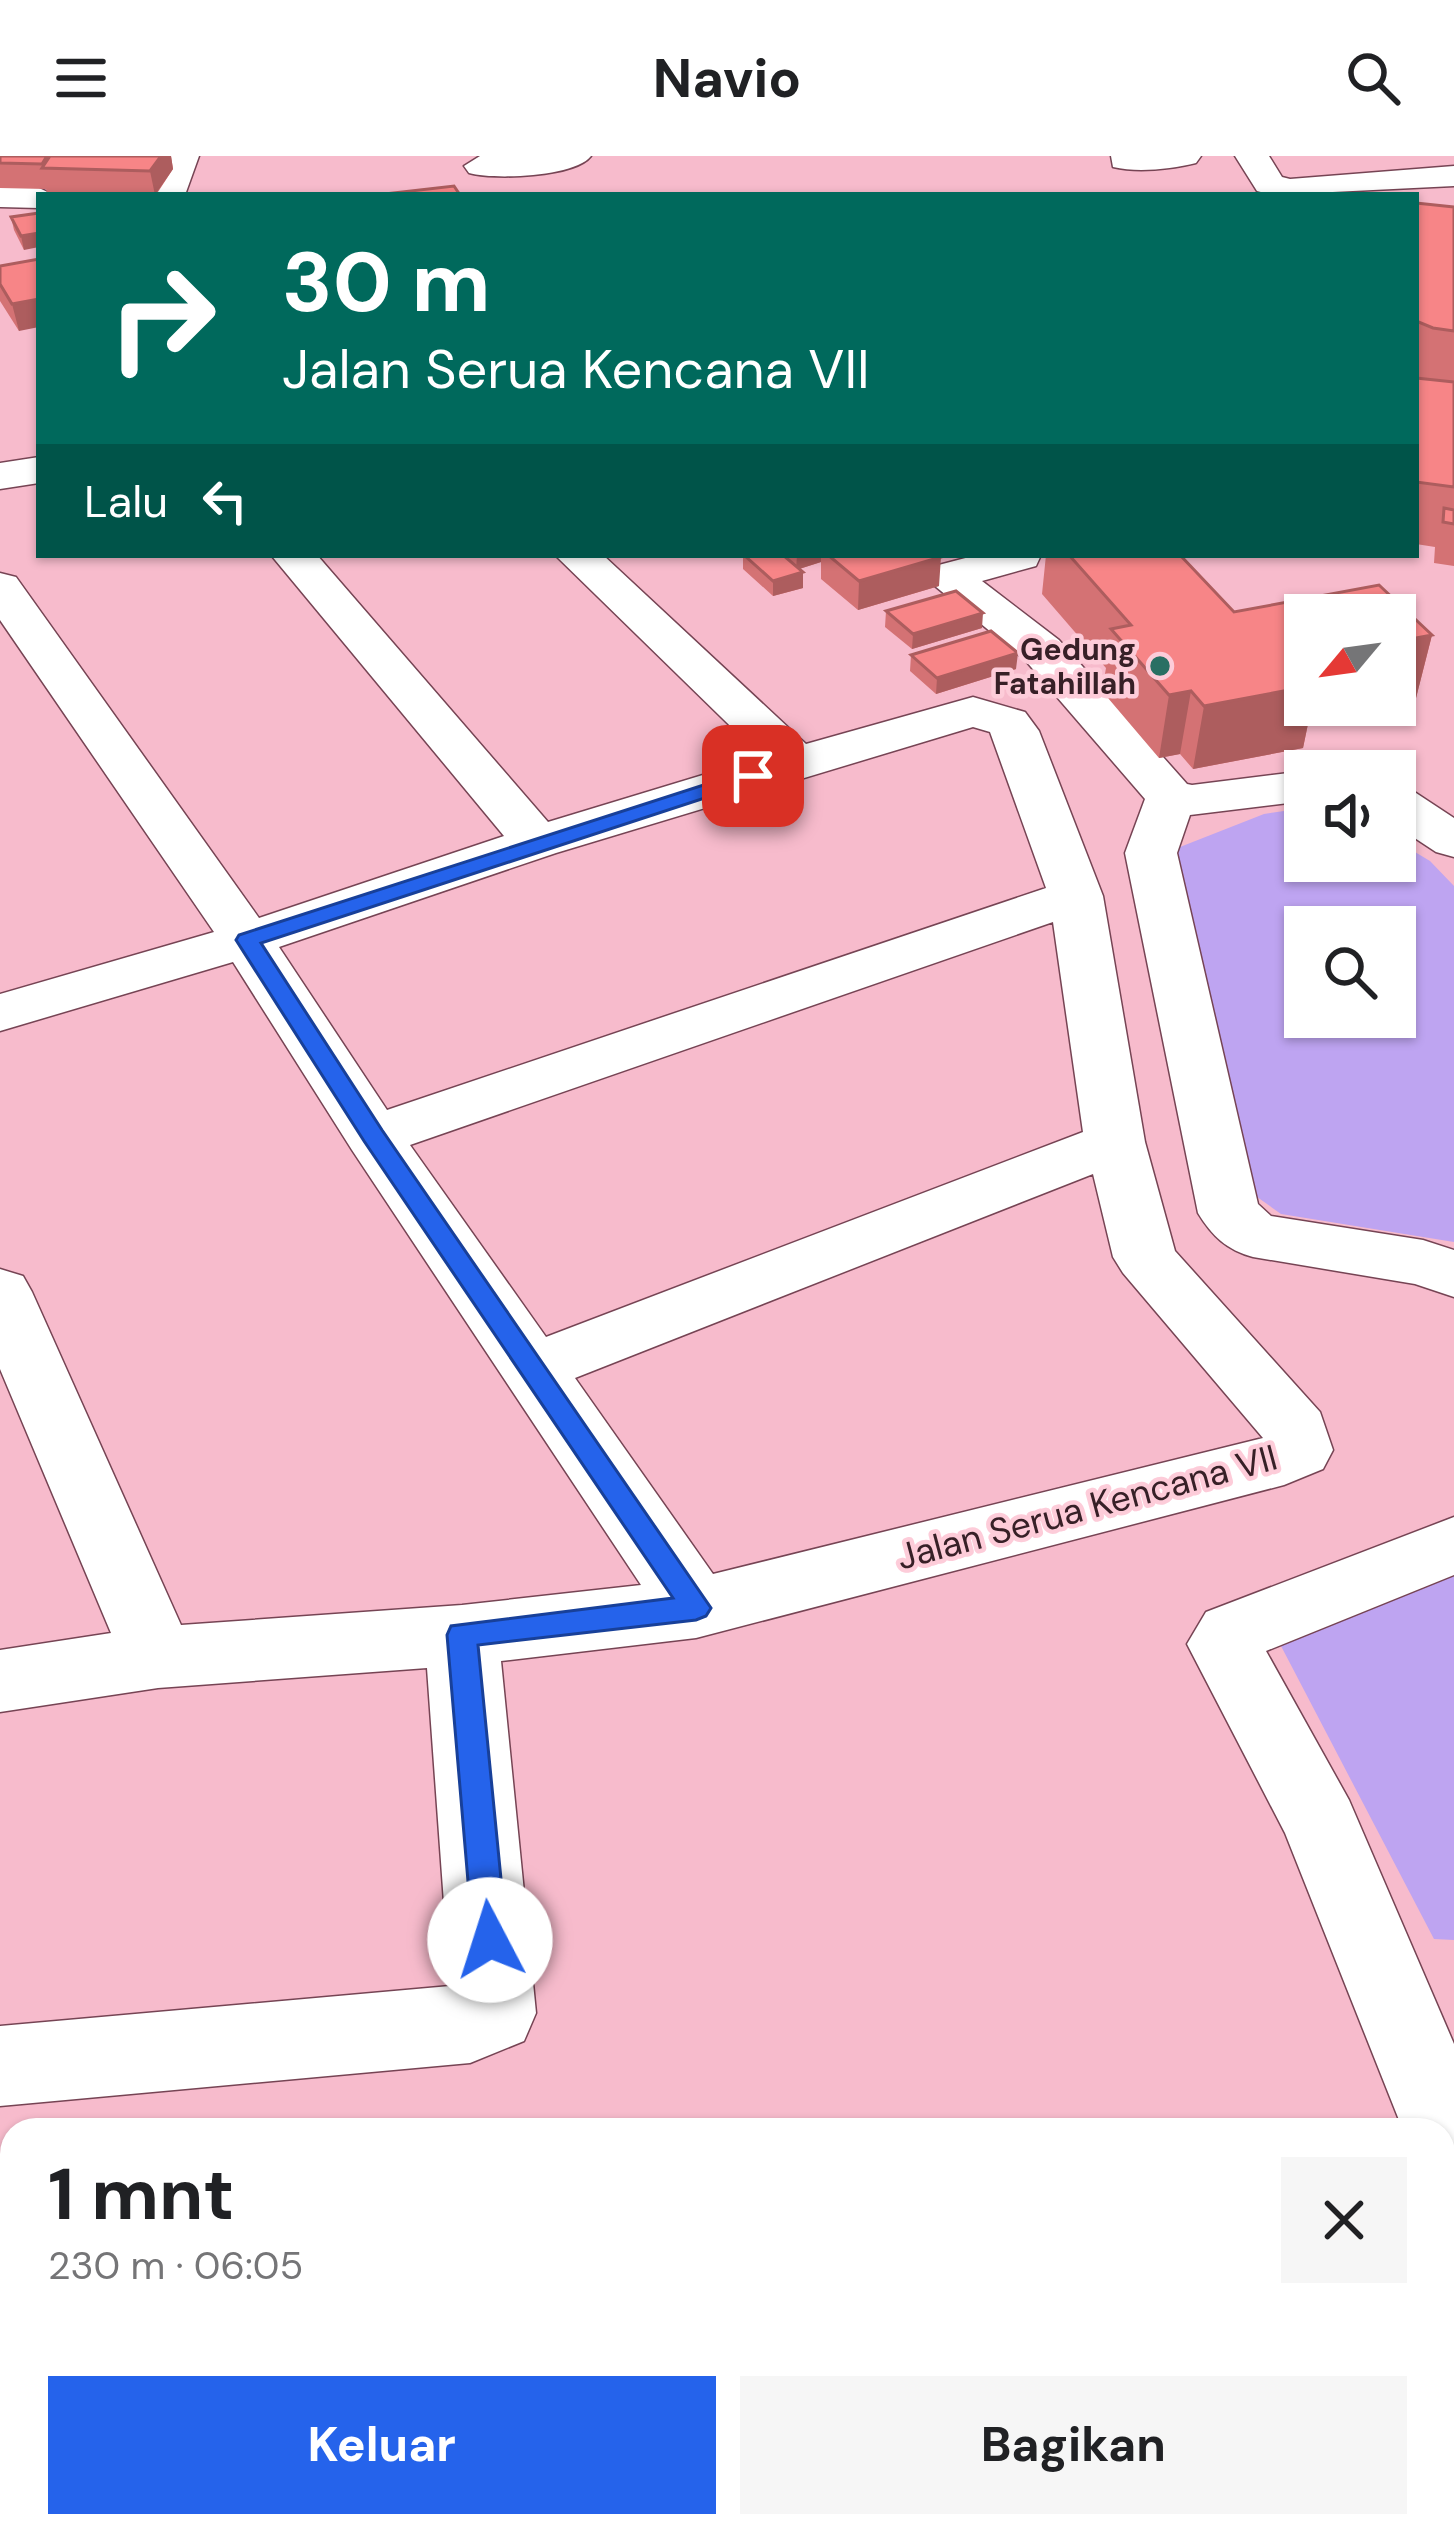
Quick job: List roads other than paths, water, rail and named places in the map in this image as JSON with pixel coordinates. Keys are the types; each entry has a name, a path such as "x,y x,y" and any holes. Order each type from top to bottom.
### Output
{"street":[{"path":"169,192 182,156"},
{"path":"481,166 563,161 574,156"},
{"path":"1123,158 1184,156"},
{"path":"1252,156 1269,184 1290,192 1454,176"},
{"path":"1123,158 1148,192"},
{"path":"0,197 36,198"},
{"path":"0,476 36,470"},
{"path":"295,558 538,842"},
{"path":"580,558 796,762"},
{"path":"1016,558 947,577 1042,650 1171,796 1192,800 1284,789"},
{"path":"0,587 247,940 373,1136 696,1608"},
{"name":"Jalan Serua Kencana VII","path":"0,1013 247,940 796,762 973,712 1008,722 1076,896 1115,1142 1145,1257 1296,1430 1299,1450 1284,1460 696,1608 462,1635 158,1657 0,1681"},
{"path":"1171,796 1150,853 1229,1213 1253,1235 1423,1263 1454,1274"},
{"path":"1416,816 1454,841"},
{"path":"373,1136 1076,896"},
{"path":"535,1367 1115,1142"},
{"path":"0,1292 158,1657"},
{"path":"1448,2118 1425,2002 1224,1644 1232,1633 1454,1545"},
{"path":"0,2066 470,2024 494,2013 462,1635"}],"place":[{"name":"Gedung Fatahillah","path":"1160,666"}]}
